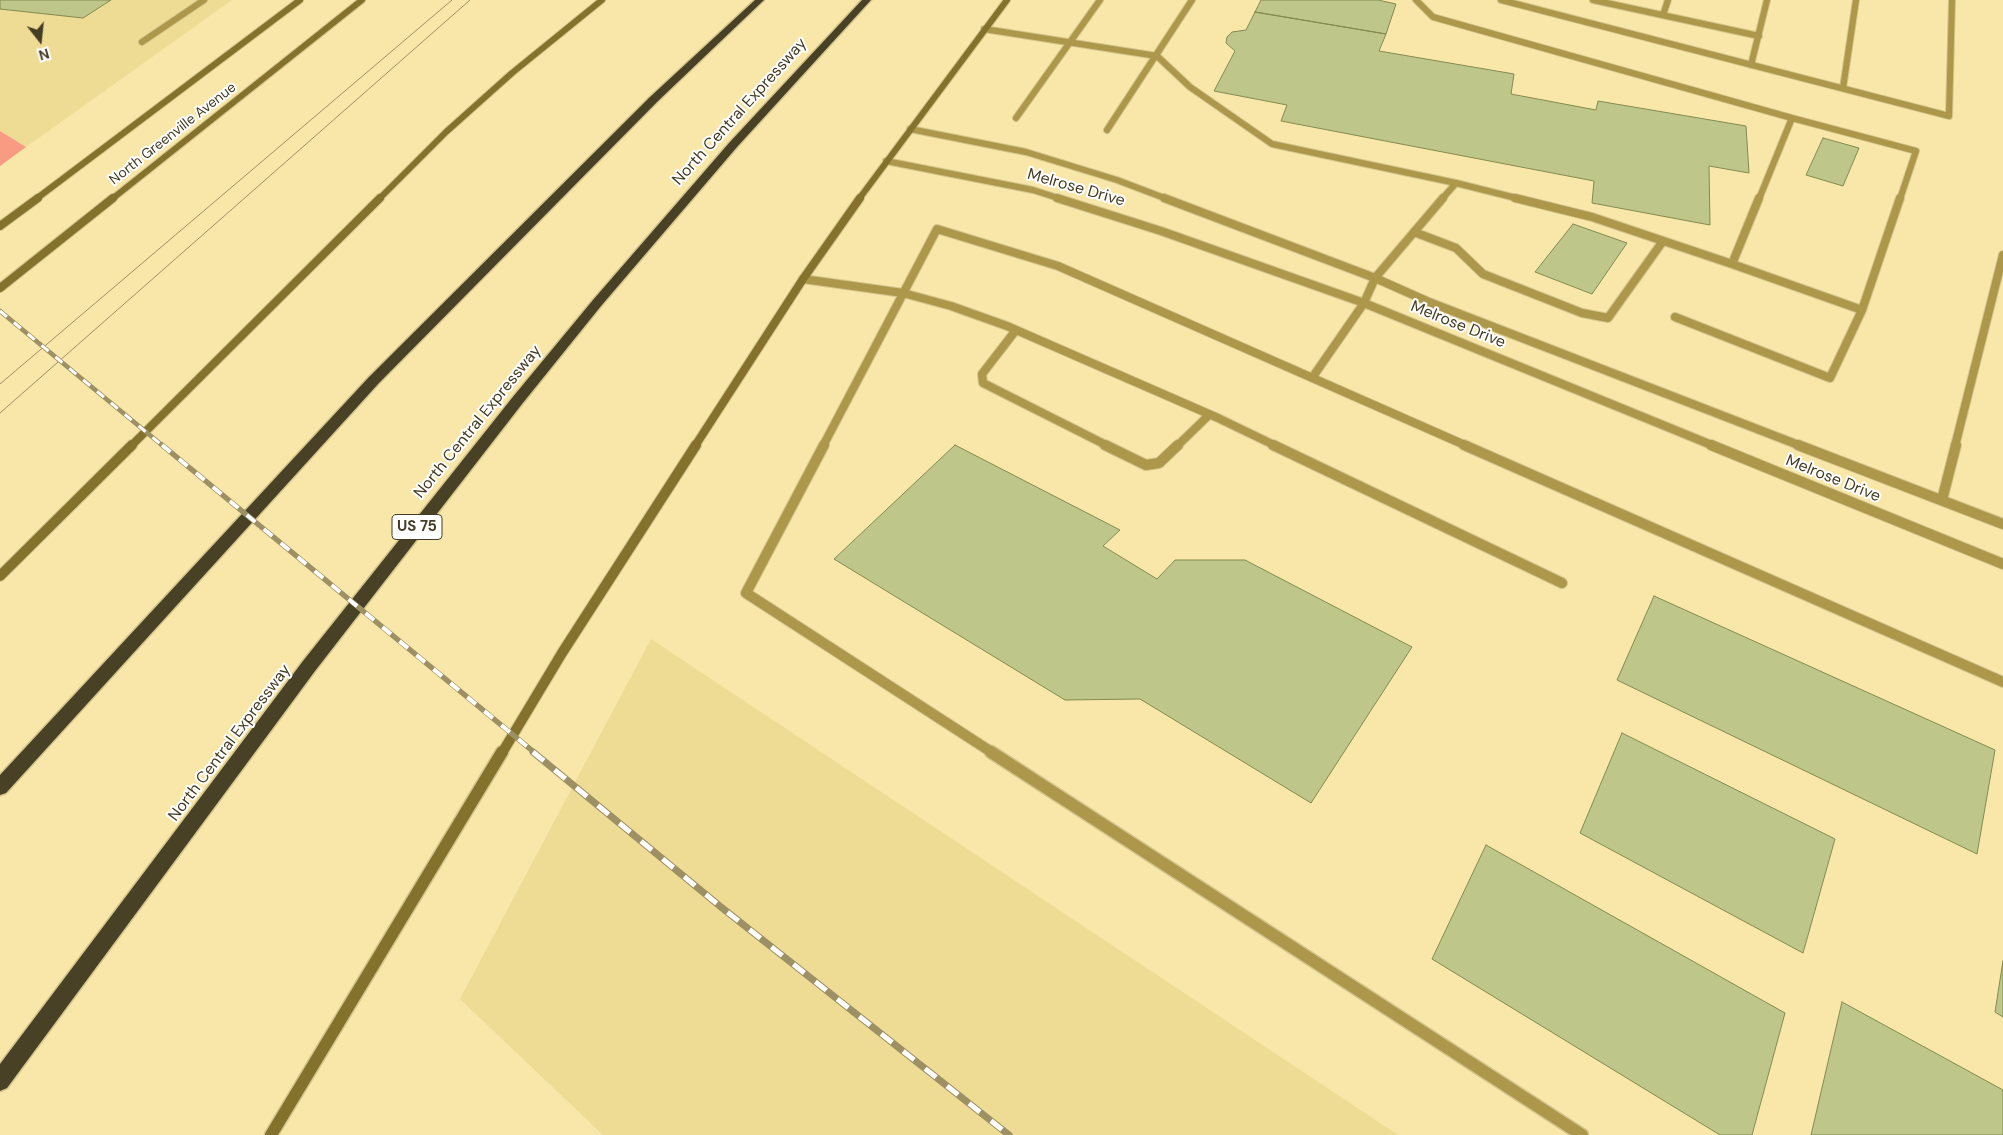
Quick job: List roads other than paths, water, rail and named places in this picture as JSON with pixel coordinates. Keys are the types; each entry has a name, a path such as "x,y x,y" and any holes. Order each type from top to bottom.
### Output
{"highway":[{"path":"0,787 374,380 654,99 760,0"},
{"name":"North Central Expressway","path":"0,1081 309,666 517,401 597,303 733,145 867,0"}],"main road":[{"name":"North Greenville Avenue","path":"0,226 300,0"},
{"name":"North Greenville Avenue","path":"0,288 362,0"},
{"path":"0,576 446,132 512,73 602,0"},
{"path":"271,1135 562,653 803,278 910,128 1007,0"}],"street":[{"path":"142,42 204,0"},
{"path":"1016,118 1100,0"},
{"path":"1107,130 1192,0"},
{"path":"1416,0 1433,17 1916,151 1862,310 1830,378 1675,317"},
{"path":"1501,0 1949,116 1952,0"},
{"path":"1593,0 1759,36"},
{"path":"1663,15 1668,0"},
{"path":"1751,65 1767,0"},
{"path":"1843,88 1856,0"},
{"path":"984,29 1071,41 1157,56 1190,87 1272,144 1456,183 1592,217 1862,310"},
{"path":"1732,264 1792,118"},
{"name":"Melrose Drive","path":"910,128 1026,152 1117,180 1375,278 1438,305 2003,524"},
{"name":"Melrose Drive","path":"886,161 1042,192 1152,228 1364,303 2003,564"},
{"path":"1312,378 1364,303 1375,278 1456,183"},
{"path":"1582,1135 746,593 937,229 1058,266 2003,682"},
{"path":"1414,232 1456,248 1483,274 1582,314 1608,318 1663,241"},
{"path":"1942,500 2003,255"},
{"path":"803,278 903,293 951,306 1016,330 1209,415 1562,583"},
{"path":"1016,330 982,374 983,383 1146,465 1159,463 1209,415"}],"tram line":[{"path":"0,384 452,0"},
{"path":"0,413 470,0"}],"railway":[{"path":"0,311 163,446"},
{"path":"162,445 535,753"},
{"path":"533,752 721,907 1009,1135"}]}
